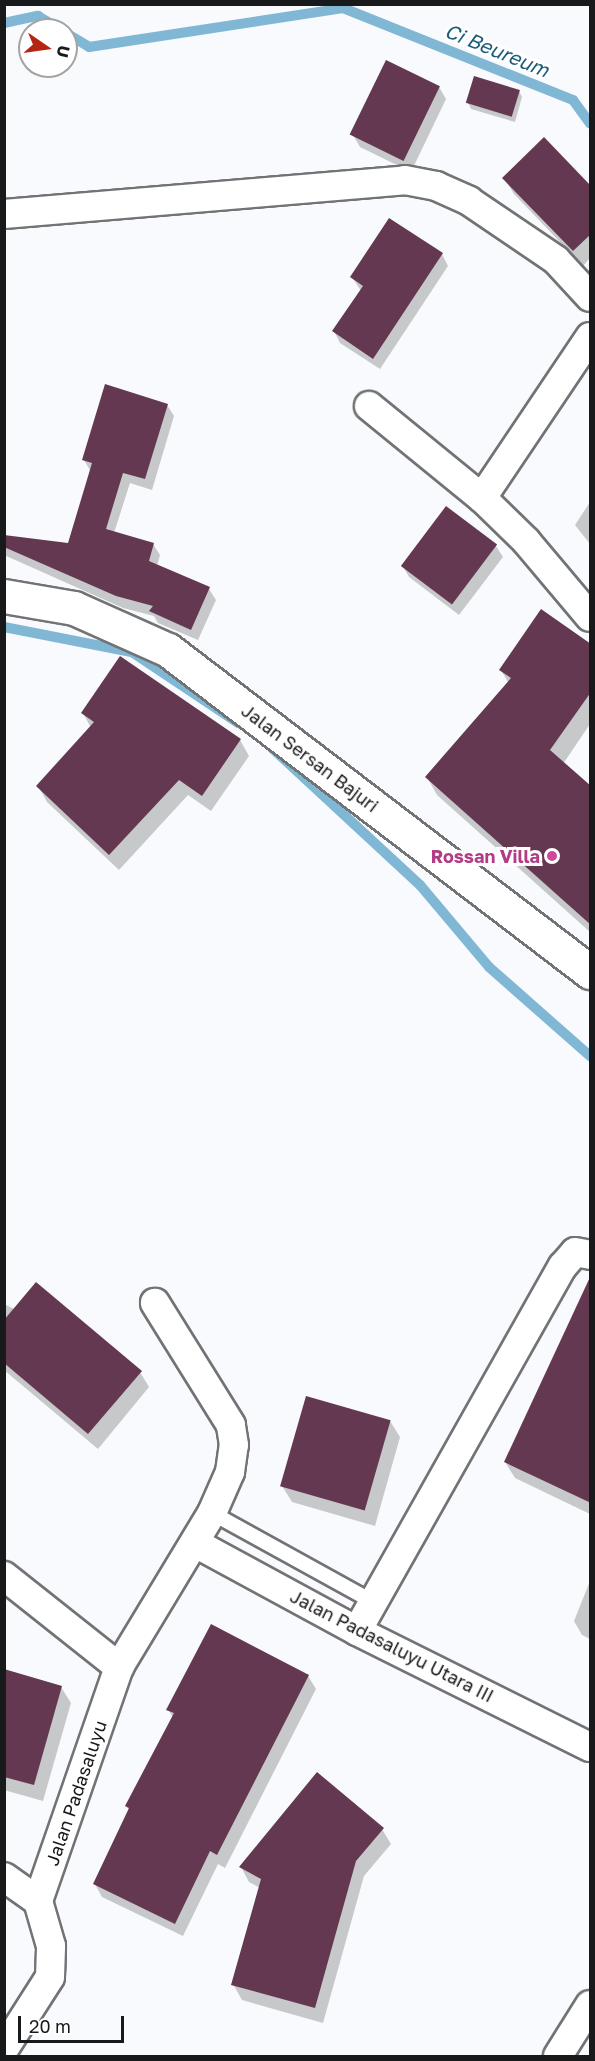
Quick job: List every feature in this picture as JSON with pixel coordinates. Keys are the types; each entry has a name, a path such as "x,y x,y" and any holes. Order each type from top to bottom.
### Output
{"main road":[{"name":"Jalan Sersan Bajuri","path":"4,596 74,608 168,650 591,972"}],"street":[{"path":"4,214 405,180 436,186 469,201 556,260 591,297"},
{"path":"482,498 591,336"},
{"path":"369,406 482,498 526,541 591,617"},
{"path":"357,1631 563,1266 575,1252 591,1255"},
{"name":"Jalan Padasaluyu","path":"38,1901 119,1667 195,1543 212,1513 230,1472 234,1445 231,1425 155,1303"},
{"name":"Jalan Padasaluyu Utara III","path":"195,1543 357,1631 591,1747"},
{"path":"4,1576 119,1667"},
{"path":"4,1877 38,1901 51,1946 50,1977 4,2049"},
{"path":"558,2056 591,2005"}],"lane":[{"path":"212,1513 374,1602"}],"building":[{"path":"386,60 440,86 404,161 350,135"},
{"path":"474,76 520,90 512,117 466,103"},
{"path":"544,137 591,186 591,234 573,251 502,178"},
{"path":"389,218 443,253 373,359 332,331 363,286 350,277"},
{"path":"105,384 168,404 145,479 123,473 106,529 154,543 149,561 210,587 191,630 149,611 153,606 116,596 4,547 4,535 68,543 92,463 82,460"},
{"path":"446,506 497,545 452,604 401,566"},
{"name":"Rossan Villa","path":"541,609 591,644 591,692 550,750 591,786 591,925 425,777 511,678 499,670"},
{"path":"120,656 241,739 202,796 179,780 109,855 36,786 94,722 81,713"},
{"path":"591,1275 591,1503 504,1462"},
{"path":"36,1282 142,1371 88,1434 4,1363 4,1320"},
{"path":"306,1396 391,1420 365,1511 280,1486"},
{"path":"211,1624 309,1675 217,1855 210,1851 175,1924 93,1884 129,1808 125,1806 174,1713 166,1710"},
{"path":"4,1669 62,1686 34,1785 4,1777"},
{"path":"317,1772 384,1828 356,1861 315,2008 231,1985 261,1879 239,1867"}],"waterway":[{"name":"Ci Beureum","path":"78,40 89,47 343,8 573,100 590,123"},
{"name":"Ci Beureum","path":"28,18 38,16 41,18"},
{"name":"Ci Beureum","path":"4,23 18,20"},
{"path":"4,627 132,652 238,723"},
{"path":"272,748 420,885 489,967 590,1056"}],"place":[{"name":"Rossan Villa","path":"552,856"}]}
